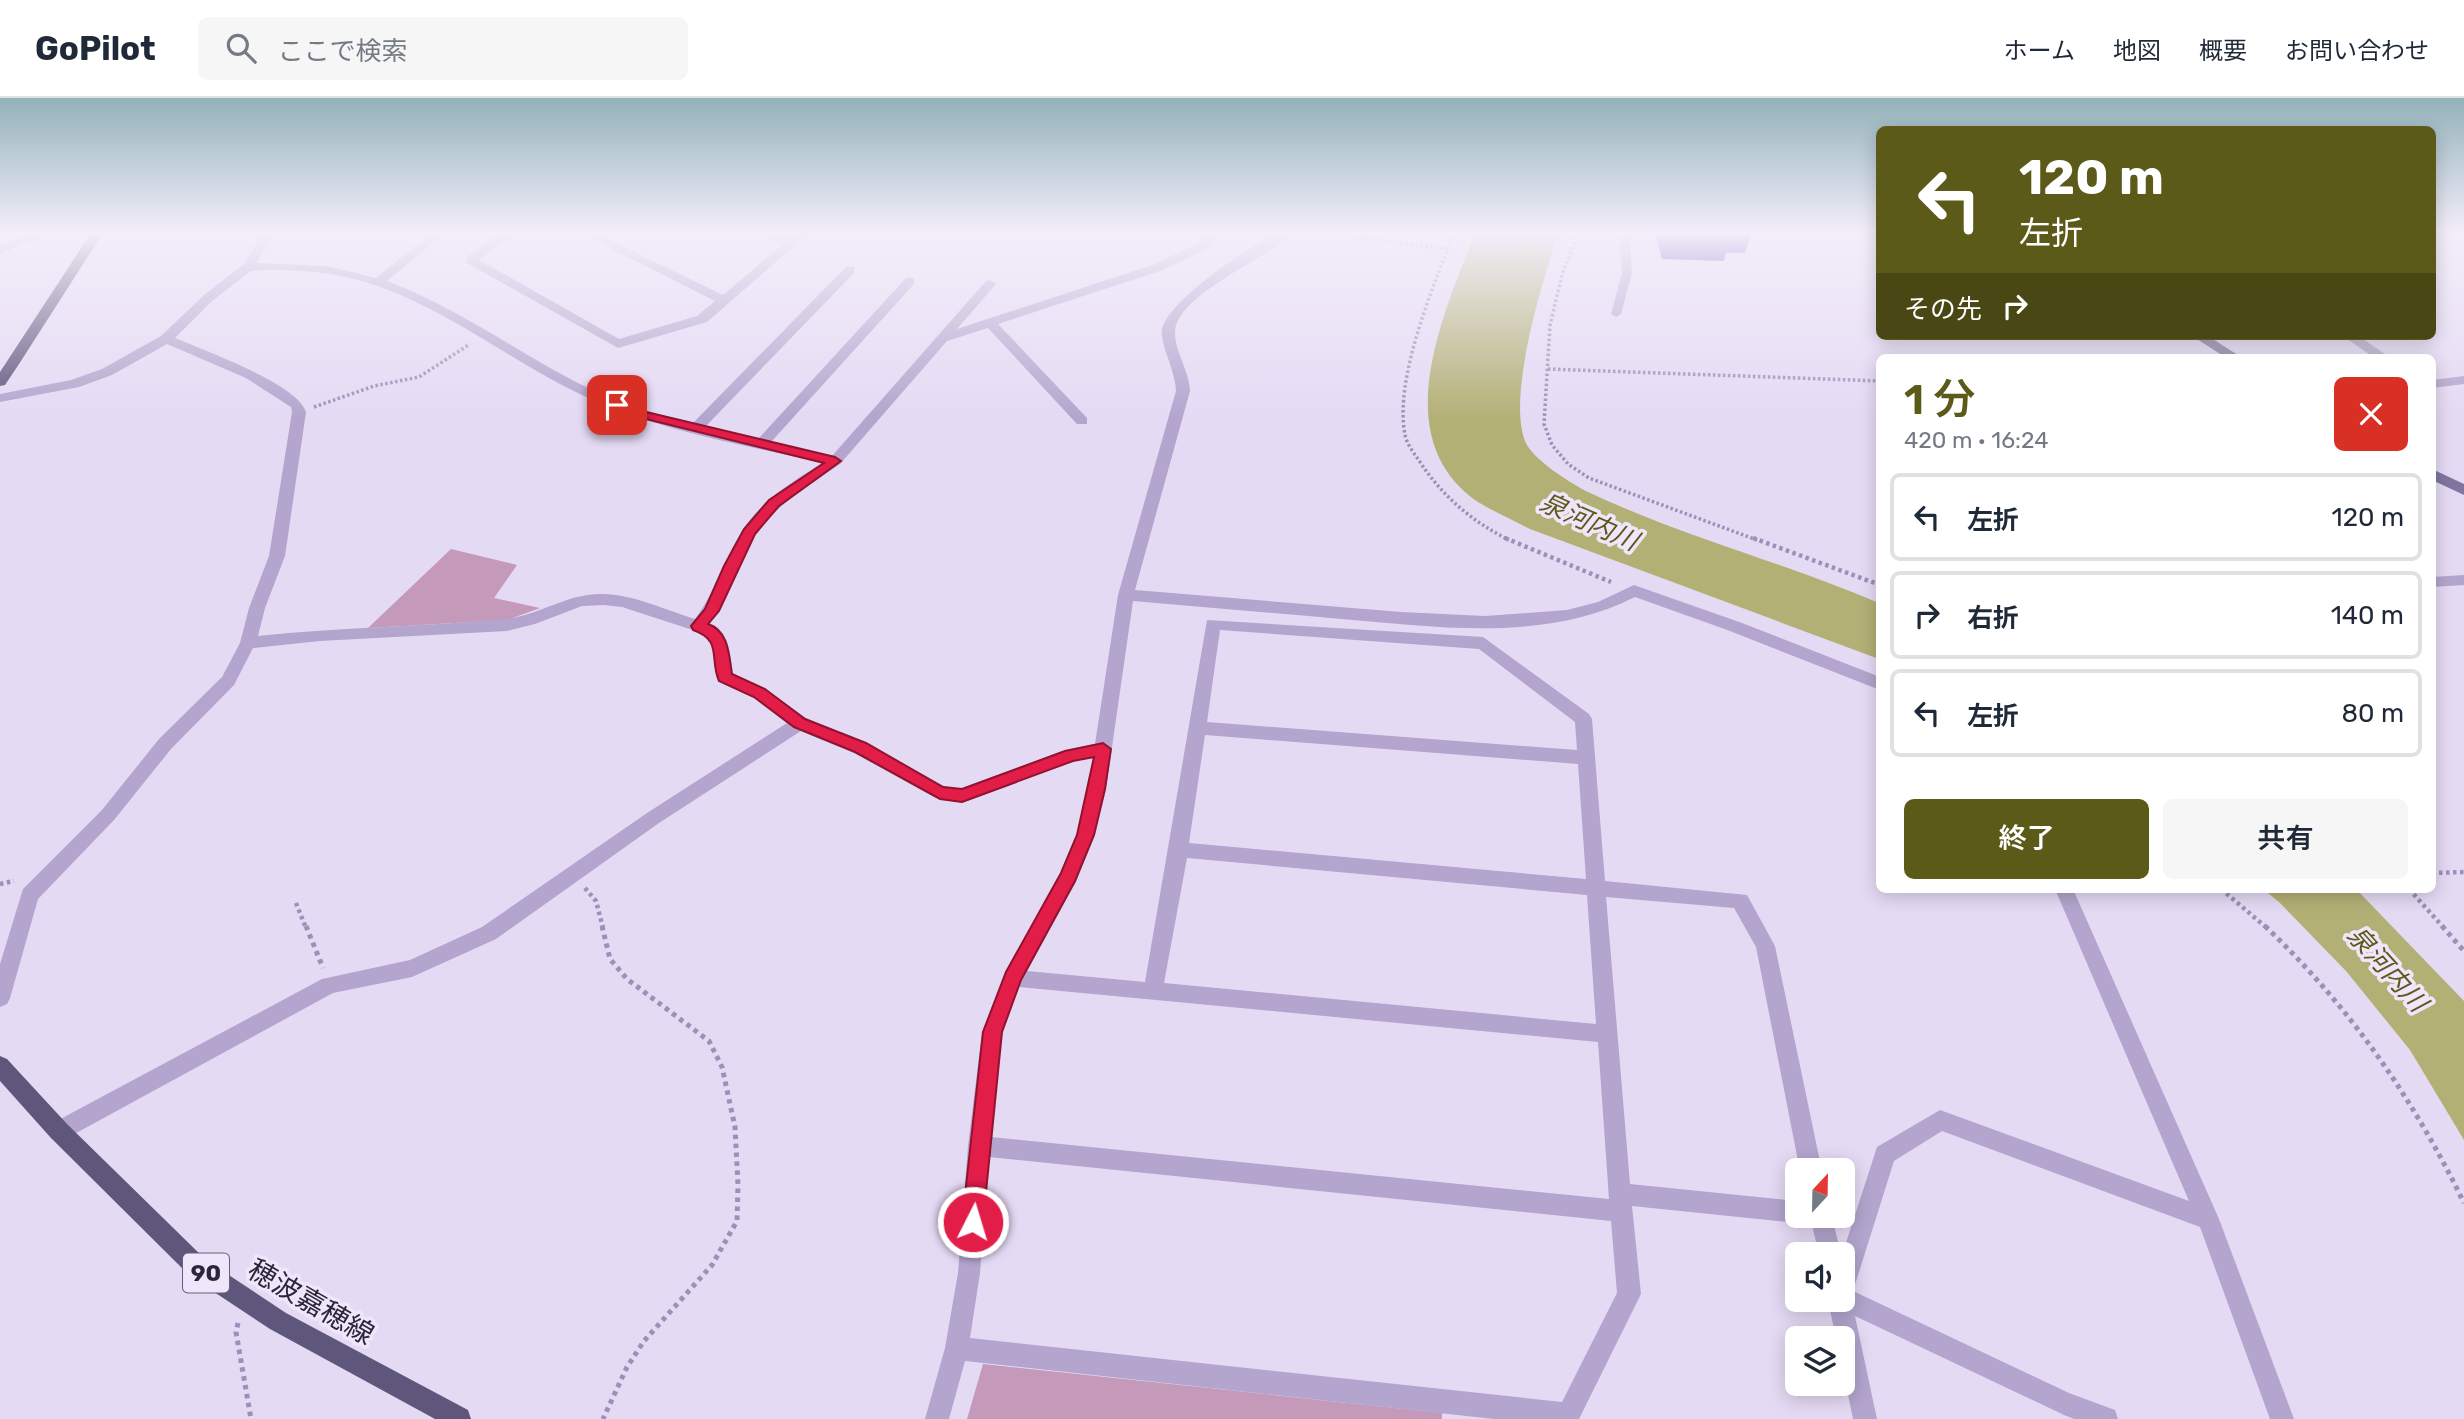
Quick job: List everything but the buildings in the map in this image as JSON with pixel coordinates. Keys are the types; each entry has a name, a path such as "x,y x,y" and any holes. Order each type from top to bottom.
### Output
{"main road":[{"path":"0,382 21,354 56,295"},
{"name":"穂波嘉穂線","path":"0,1066 59,1130 198,1268 278,1321 459,1419"}],"street":[{"path":"0,398 42,391 107,372 166,339 212,295"},
{"path":"407,295 433,306 546,372 638,414 835,461"},
{"path":"532,295 618,344 689,324 702,318 731,295"},
{"path":"714,295 725,300"},
{"path":"696,428 826,295"},
{"path":"761,444 898,295"},
{"path":"698,626 712,611 749,532 774,503 835,461 981,295"},
{"path":"941,339 1077,295"},
{"path":"937,1419 957,1348 969,1273 979,1146 992,1032 1013,978 1069,876 1086,835 1097,789 1125,595 1183,391 1184,376 1167,333 1170,319 1194,295"},
{"path":"991,324 1082,421"},
{"path":"0,998 30,894 108,815 165,744 228,681 248,643 257,608 277,556 299,412 297,405 251,375 166,339"},
{"path":"2206,340 2229,354"},
{"path":"2356,340 2377,354"},
{"path":"2436,384 2464,380"},
{"path":"2436,476 2462,487"},
{"path":"2436,582 2464,580"},
{"path":"1125,595 1470,623 1580,615 1617,602 1634,591 1876,682"},
{"path":"248,643 320,635 507,625 529,620 580,600 623,602 711,630 720,643 725,677 759,693 800,723 860,748 940,793 962,796 1071,755 1103,749"},
{"path":"957,1348 1567,1415 1629,1294 1606,1034 1583,719 1483,643 1213,624 1179,850 1153,992"},
{"path":"59,1130 330,985 412,968 489,933 800,723"},
{"path":"1197,728 1586,758"},
{"path":"1179,850 1740,901 1765,946 1808,1158"},
{"path":"2066,893 2208,1219 2282,1419"},
{"path":"1013,978 1606,1034"},
{"path":"1855,1249 1885,1154 1940,1120 2208,1219"},
{"path":"979,1146 1621,1202 1785,1211"},
{"path":"1855,1305 2064,1403 2106,1419"},
{"path":"1844,1312 1865,1419"}],"lane":[{"path":"1616,314 1621,295"}],"path":[{"path":"1432,295 1416,341 1406,386 1405,436 1429,480 1480,524 1532,551 1634,591"},
{"path":"1557,295 1543,404 1544,425 1552,445 1569,464 1589,478 1876,584"},
{"path":"299,412 374,386 419,377 482,335"},
{"path":"1548,369 1876,381"},
{"path":"2436,873 2464,872"},
{"path":"573,874 596,901 610,959 627,979 709,1041 722,1067 735,1127 737,1221 712,1265 644,1341 627,1367 603,1419"},
{"path":"2226,893 2291,951 2352,1019 2399,1083 2446,1164 2464,1203"},
{"path":"2413,893 2464,951"},
{"path":"296,903 330,985"},
{"path":"244,1298 236,1332 251,1419"}],"shaded area":[{"path":"451,549 517,565 494,598 540,608 507,620 368,628"},
{"path":"983,1364 1442,1413 1442,1419 967,1419"}],"water":[{"name":"泉河内川","path":"1451,295 1540,295 1529,337 1520,395 1525,441 1535,455 1570,482 1622,507 1876,602 1876,658 1530,529 1478,502 1450,475 1434,444 1428,410 1430,374"},
{"name":"泉河内川","path":"2268,893 2360,893 2464,1001 2464,1140 2410,1050 2346,971"}],"route":[{"path":"617,405 638,414 835,461 774,503 749,532 712,611 698,626 711,630 720,643 725,677 736,685 759,693 800,723 860,748 940,793 962,796 1071,755 1103,749 1086,835 1069,876 1013,978 992,1032 973,1222"}]}
